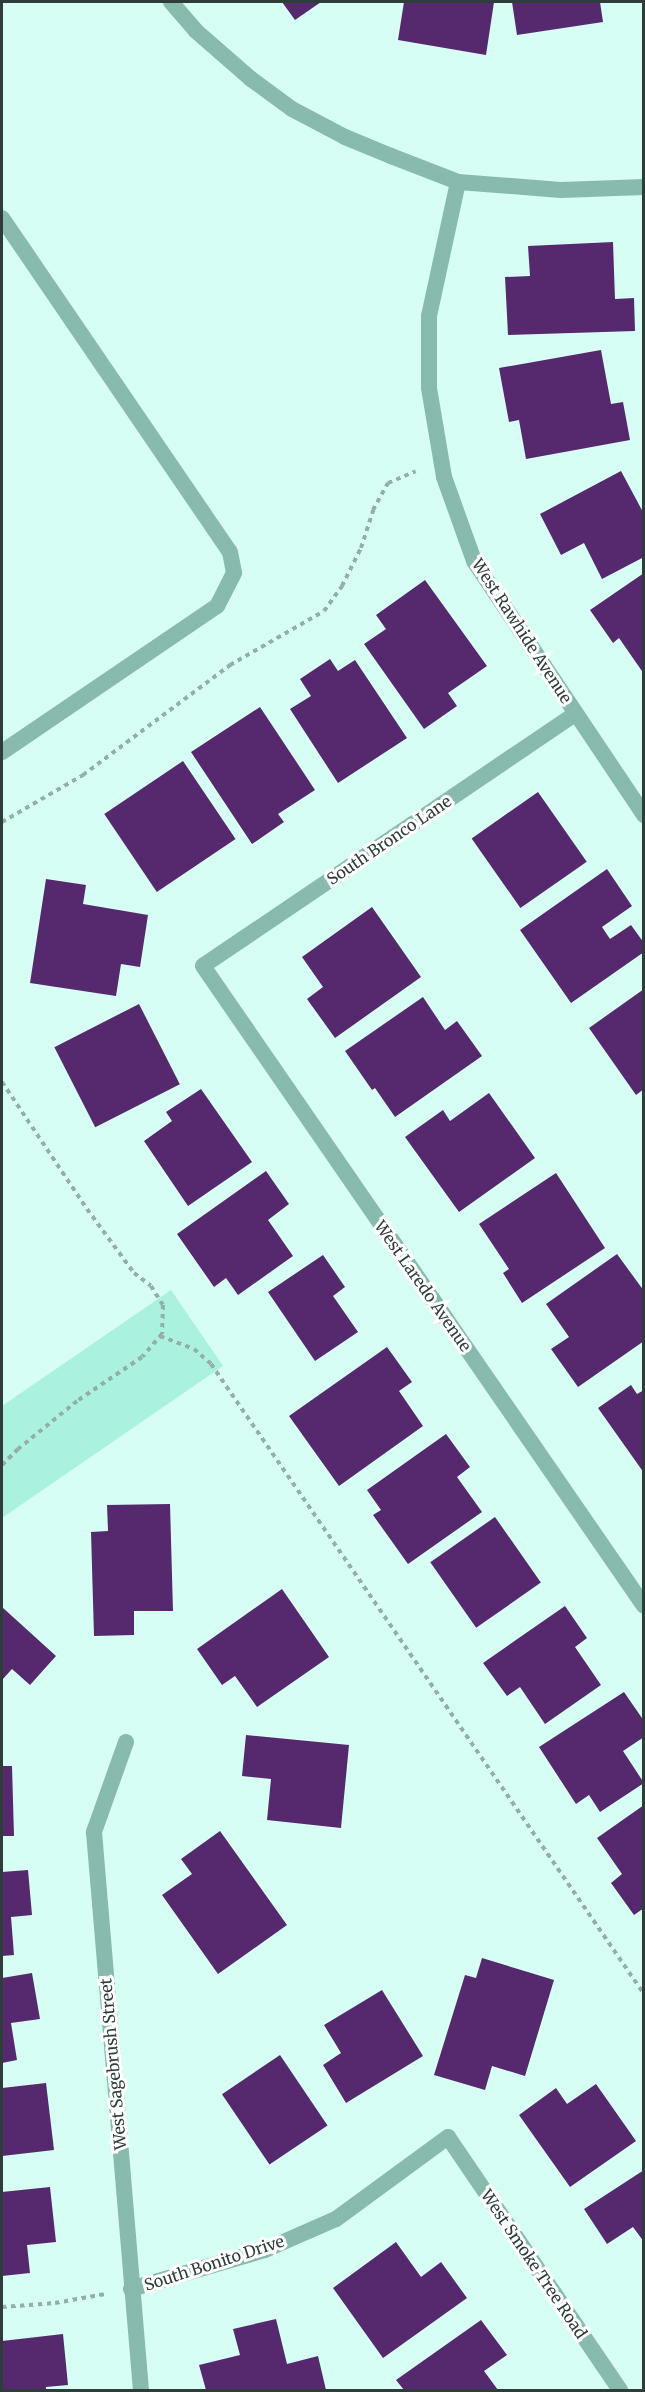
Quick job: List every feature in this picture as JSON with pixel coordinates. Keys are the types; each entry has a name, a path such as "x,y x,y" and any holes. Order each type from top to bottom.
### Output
{"street":[{"path":"171,2 196,31 251,79 292,109 345,137 459,182 561,190 644,187"},
{"name":"West Rawhide Avenue","path":"459,182 429,316 429,388 442,464 474,561 644,814"},
{"path":"2,218 230,552 234,573 217,606 2,752"},
{"name":"South Bronco Lane","path":"203,966 575,714"},
{"name":"West Laredo Avenue","path":"203,966 644,1606"},
{"name":"West Sagebrush Street","path":"126,1742 94,1832 130,2289 141,2391"},
{"name":"South Bonito Drive","path":"130,2289 265,2250 336,2219 447,2137"},
{"name":"West Smoke Tree Road","path":"447,2137 620,2391"}],"path":[{"path":"2,822 84,775 230,665 324,611 347,576 361,548 373,510 388,483 410,472 442,464"},
{"path":"2,1082 87,1209 134,1273 151,1286 163,1305 162,1334 142,1357 77,1401 18,1449 2,1466"},
{"path":"160,1336 194,1349 211,1364 644,1994"},
{"path":"2,2307 55,2302 130,2289"}],"green space":[{"path":"171,1290 223,1366 2,1518 2,1406"}],"building":[{"path":"282,2 321,2 295,20"},
{"path":"404,2 494,2 486,55 398,40"},
{"path":"512,2 600,2 603,22 517,35"},
{"path":"613,242 615,299 634,298 635,331 508,335 505,277 530,276 528,246"},
{"path":"601,350 611,404 623,402 630,440 526,459 519,420 509,422 499,368"},
{"path":"621,471 644,514 644,557 602,579 584,543 561,555 540,514"},
{"path":"644,573 644,674 619,638 613,643 590,610"},
{"path":"425,580 487,666 448,693 457,706 424,729 364,644 386,629 376,615"},
{"path":"330,659 338,671 355,660 407,738 338,783 290,709 311,696 300,679"},
{"path":"260,707 315,790 278,814 284,822 252,844 191,752"},
{"path":"183,761 236,839 157,892 104,814"},
{"path":"538,792 587,862 520,908 472,838"},
{"path":"607,869 632,906 602,927 610,939 631,925 644,943 644,952 571,1003 520,930"},
{"path":"46,879 86,885 83,904 148,915 140,967 121,964 116,996 30,983"},
{"path":"372,907 421,977 335,1038 307,999 323,987 302,957"},
{"path":"644,989 644,1089 636,1095 589,1028"},
{"path":"423,997 445,1030 457,1021 482,1056 395,1117 375,1088 372,1090 345,1051"},
{"path":"139,1004 180,1084 95,1127 54,1047"},
{"path":"201,1089 252,1162 188,1206 144,1141 172,1121 166,1112"},
{"path":"489,1093 535,1158 459,1212 405,1137 443,1110 450,1121"},
{"path":"266,1171 289,1204 268,1220 293,1256 238,1295 226,1278 214,1287 177,1234"},
{"path":"556,1173 605,1248 522,1303 503,1273 509,1269 479,1224"},
{"path":"617,1254 644,1291 644,1341 578,1387 551,1349 569,1337 546,1304"},
{"path":"323,1255 345,1287 333,1296 358,1332 315,1361 268,1292"},
{"path":"387,1347 412,1382 399,1391 423,1426 339,1486 289,1416"},
{"path":"631,1385 637,1394 644,1390 644,1473 598,1408"},
{"path":"446,1434 470,1467 457,1477 482,1512 408,1564 373,1515 381,1510 367,1490"},
{"path":"170,1504 173,1611 134,1611 134,1635 94,1636 91,1532 108,1531 107,1505"},
{"path":"495,1517 541,1583 476,1628 430,1562"},
{"path":"282,1589 329,1657 257,1707 235,1676 222,1685 197,1649"},
{"path":"565,1606 587,1638 575,1647 601,1685 545,1724 520,1687 507,1696 483,1663"},
{"path":"2,1607 56,1656 30,1685 12,1669 2,1680"},
{"path":"624,1692 644,1721 644,1737 623,1751 644,1783 600,1812 589,1795 576,1804 539,1747"},
{"path":"246,1735 349,1745 341,1828 267,1820 271,1779 242,1776"},
{"path":"2,1766 12,1766 14,1836 2,1836"},
{"path":"644,1805 644,1908 634,1915 611,1883 622,1874 597,1838"},
{"path":"220,1831 287,1925 218,1974 162,1895 192,1874 181,1859"},
{"path":"28,1870 32,1915 11,1917 14,1955 2,1956 2,1872"},
{"path":"482,1958 554,1980 525,2076 492,2066 485,2090 434,2075 465,1975 476,1978"},
{"path":"32,1973 40,2019 11,2023 17,2060 2,2063 2,1978"},
{"path":"382,1990 423,2056 346,2103 323,2065 341,2053 324,2025"},
{"path":"280,2055 328,2125 269,2165 222,2094"},
{"path":"46,2083 54,2150 2,2156 2,2088"},
{"path":"596,2084 636,2141 570,2187 519,2115 556,2088 567,2104"},
{"path":"644,2170 644,2242 633,2227 607,2244 584,2209"},
{"path":"50,2187 56,2242 27,2245 30,2273 2,2276 2,2192"},
{"path":"396,2242 421,2277 441,2262 467,2298 383,2358 333,2288"},
{"path":"276,2319 287,2364 318,2356 326,2390 206,2390 199,2365 240,2355 233,2329"},
{"path":"481,2320 507,2355 484,2371 498,2390 404,2390 396,2380"},
{"path":"63,2334 68,2385 46,2387 46,2390 2,2390 2,2341"}]}
